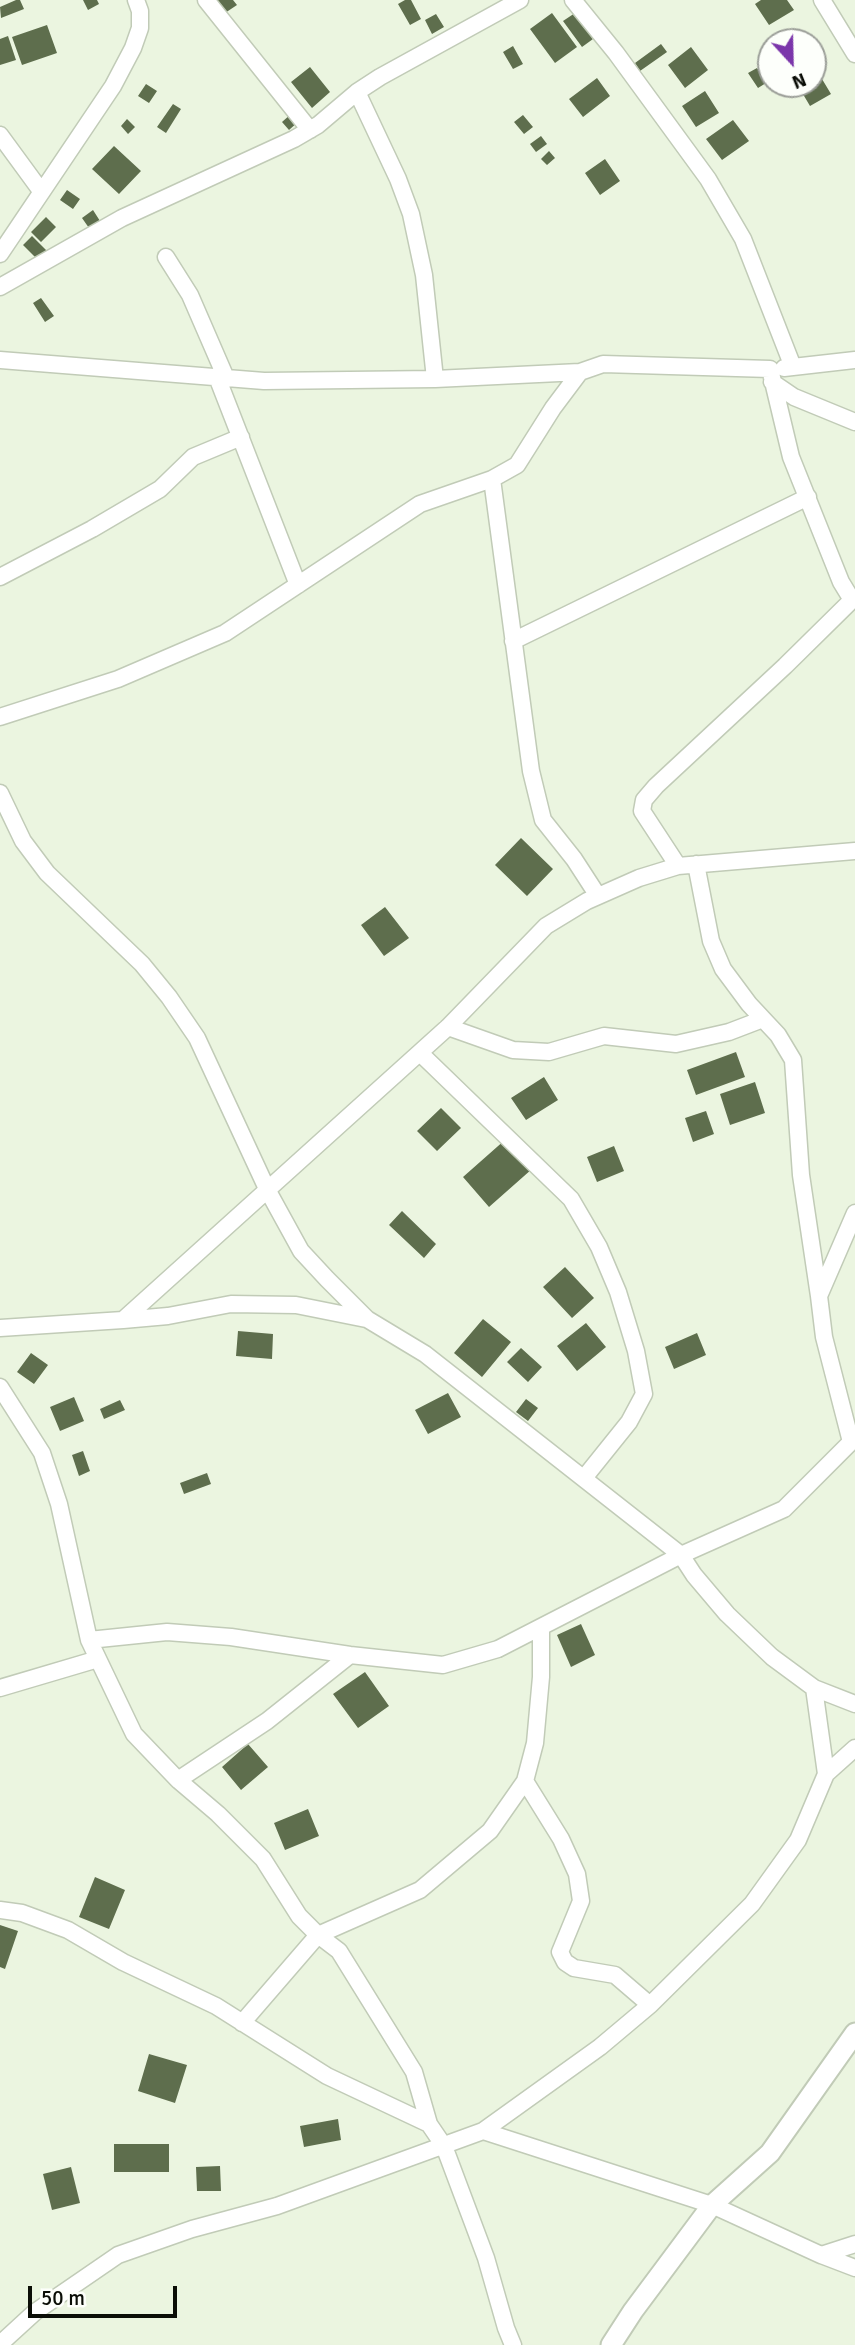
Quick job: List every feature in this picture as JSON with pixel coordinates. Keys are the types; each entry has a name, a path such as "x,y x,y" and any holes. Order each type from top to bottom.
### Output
{"street":[{"path":"206,0 310,130"},
{"path":"0,287 122,218 310,130 357,92 438,43 520,0"},
{"path":"573,0 616,53 708,179 743,239 793,367"},
{"path":"822,0 855,54"},
{"path":"0,254 113,86 133,48 140,28 143,4"},
{"path":"357,92 398,179 411,214 424,275 435,379"},
{"path":"0,135 41,191"},
{"path":"166,257 190,295 298,585"},
{"path":"0,360 264,381 435,379 580,372 603,364 771,375 793,367 855,360"},
{"path":"0,717 118,679 225,633 420,504 492,479 517,465 553,408 580,372"},
{"path":"771,375 793,397 855,422"},
{"path":"678,866 642,811 644,800 854,599 841,582 792,457 771,375"},
{"path":"0,577 92,529 160,489 193,457 241,437"},
{"path":"492,479 531,771 543,820 574,859 598,896"},
{"path":"513,641 808,497"},
{"path":"0,793 23,841 47,873 142,964 197,1038 268,1191 302,1251 366,1319 425,1354 681,1555 727,1614 772,1657 814,1688 855,1704"},
{"path":"123,1321 448,1027 547,926 598,896 639,878 678,866 855,851"},
{"path":"89,1640 167,1632 231,1637 350,1655 443,1665 498,1648 681,1555 784,1509 853,1440 824,1336 801,1175 793,1060 778,1035 723,969 711,941 696,864"},
{"path":"448,1027 513,1050 549,1052 604,1036 676,1044 729,1032 763,1018"},
{"path":"420,1053 571,1199 599,1247 618,1292 636,1351 644,1394 629,1422 584,1478"},
{"path":"819,1296 855,1213"},
{"path":"0,1328 123,1321 231,1304 296,1305 366,1319"},
{"path":"0,1387 42,1453 59,1504 89,1640 134,1734 178,1780 218,1814 263,1859 299,1916 339,1951 414,2072 429,2124 444,2146 486,2258 513,2345"},
{"path":"242,2022 318,1935 421,1889 490,1831 525,1781 535,1743 541,1677 541,1628"},
{"path":"178,1780 267,1721 350,1655"},
{"path":"0,1689 98,1659"},
{"path":"814,1688 826,1774"},
{"path":"0,2344 35,2312 118,2255 192,2229 277,2206 483,2132 600,2047 650,2005 751,1904 798,1840 826,1774 855,1748"},
{"path":"525,1781 561,1839 577,1874 581,1901 560,1952 565,1962 574,1968 615,1975 650,2005"},
{"path":"0,1910 22,1913 68,1930 123,1962 216,2006 327,2076 429,2124"},
{"path":"611,2345 633,2311 712,2206 770,2153 855,2033"},
{"path":"483,2132 712,2206 855,2268"},
{"path":"821,2255 855,2244"}],"building":[{"path":"20,0 24,9 1,18 0,7"},
{"path":"83,0 97,0 99,4 88,10"},
{"path":"216,0 233,0 237,5 225,13"},
{"path":"411,0 421,19 410,25 398,4"},
{"path":"761,0 787,0 794,10 769,25 755,4"},
{"path":"552,13 577,47 555,63 530,29"},
{"path":"575,13 593,39 582,47 563,21"},
{"path":"436,14 444,27 432,34 425,20"},
{"path":"47,25 57,53 22,65 12,37"},
{"path":"8,36 16,60 0,65 0,39"},
{"path":"661,44 667,52 640,71 635,63"},
{"path":"513,46 523,64 513,69 503,52"},
{"path":"691,47 708,70 685,88 668,65"},
{"path":"310,67 330,92 312,108 291,82"},
{"path":"757,68 757,86 748,73"},
{"path":"597,78 610,96 583,117 569,99"},
{"path":"146,84 157,91 149,103 138,96"},
{"path":"705,91 719,113 696,127 682,106"},
{"path":"805,98 824,98 810,106"},
{"path":"173,104 181,109 166,133 157,127"},
{"path":"291,114 298,122 289,130 282,122"},
{"path":"523,115 533,127 524,134 514,122"},
{"path":"127,119 135,127 128,134 121,126"},
{"path":"733,120 749,141 722,160 706,139"},
{"path":"541,136 547,144 536,152 530,144"},
{"path":"114,146 141,171 119,194 92,169"},
{"path":"549,151 555,158 547,165 541,159"},
{"path":"605,159 620,181 600,195 585,173"},
{"path":"67,190 80,199 73,209 60,200"},
{"path":"93,210 100,221 89,228 82,218"},
{"path":"46,217 56,227 41,242 31,232"},
{"path":"32,236 48,252 39,261 23,245"},
{"path":"41,298 54,316 45,322 33,303"},
{"path":"521,838 553,869 527,896 495,865"},
{"path":"385,907 409,938 384,956 361,925"},
{"path":"736,1052 745,1077 696,1095 687,1070"},
{"path":"544,1077 558,1100 526,1120 511,1098"},
{"path":"755,1082 765,1113 730,1125 720,1094"},
{"path":"441,1108 461,1128 437,1151 417,1131"},
{"path":"706,1111 714,1134 693,1142 685,1118"},
{"path":"506,1139 532,1169 489,1207 463,1177"},
{"path":"614,1146 624,1171 597,1182 587,1157"},
{"path":"402,1211 436,1244 424,1258 389,1225"},
{"path":"565,1267 594,1298 572,1318 543,1287"},
{"path":"483,1319 511,1342 482,1377 454,1353"},
{"path":"586,1323 606,1347 577,1371 557,1346"},
{"path":"238,1331 273,1334 272,1359 236,1356"},
{"path":"697,1333 706,1355 674,1369 665,1347"},
{"path":"521,1348 542,1367 528,1382 507,1362"},
{"path":"31,1353 48,1365 34,1384 17,1372"},
{"path":"448,1393 461,1417 428,1434 415,1410"},
{"path":"74,1397 84,1421 60,1431 50,1407"},
{"path":"526,1399 538,1408 528,1421 516,1412"},
{"path":"120,1400 125,1410 104,1419 100,1409"},
{"path":"83,1451 90,1471 79,1476 72,1455"},
{"path":"207,1473 211,1484 184,1494 180,1483"},
{"path":"581,1624 595,1655 571,1667 557,1635"},
{"path":"365,1672 389,1706 358,1728 333,1694"},
{"path":"248,1744 268,1767 241,1790 222,1767"},
{"path":"308,1809 319,1836 285,1850 274,1823"},
{"path":"95,1877 125,1890 109,1929 79,1917"},
{"path":"0,1925 18,1931 5,1969 0,1967"},
{"path":"149,2054 187,2065 175,2103 138,2091"},
{"path":"338,2119 341,2140 304,2147 300,2126"},
{"path":"114,2144 169,2144 169,2172 114,2172"},
{"path":"220,2166 221,2191 197,2191 196,2167"},
{"path":"71,2167 80,2203 52,2210 43,2174"}]}
